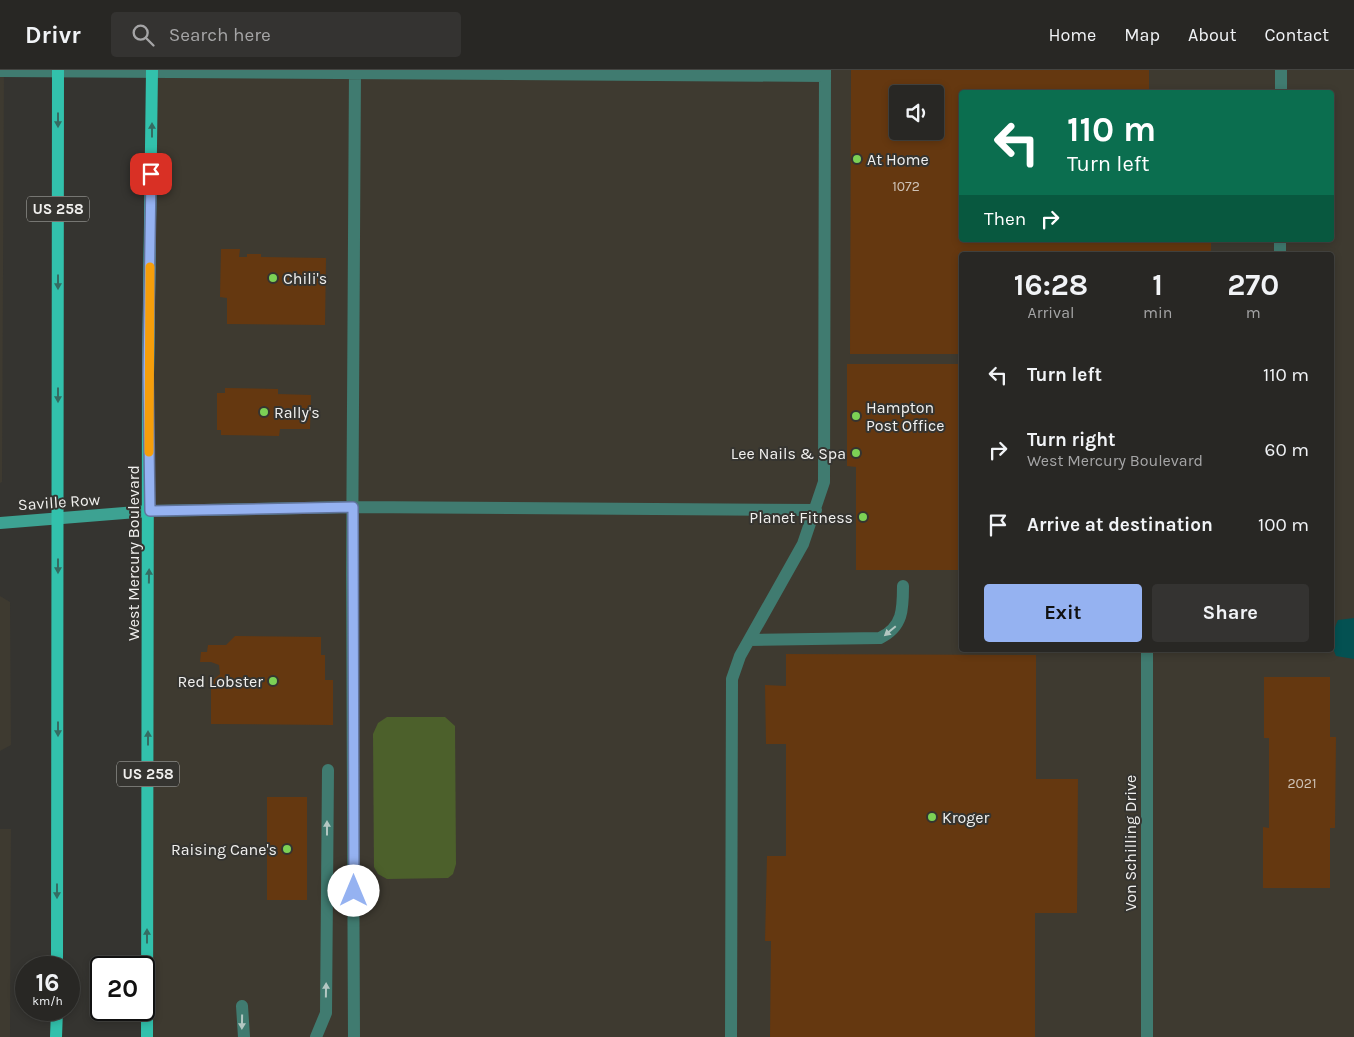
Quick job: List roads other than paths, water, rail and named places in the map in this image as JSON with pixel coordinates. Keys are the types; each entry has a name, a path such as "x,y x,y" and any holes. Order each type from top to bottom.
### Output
{"main road":[{"name":"US 258","path":"57,956 58,70"},
{"name":"West Mercury Boulevard","path":"147,1037 150,511 148,375 152,71"},
{"path":"56,1037 57,1021"}],"street":[{"path":"1281,70 1281,90"},
{"path":"0,71 825,73 825,469 816,510 803,544 736,667 731,704 731,1037"},
{"path":"354,1037 353,507 355,72"},
{"path":"150,511 353,507 816,510"},
{"name":"Saville Row","path":"0,523 150,511"},
{"path":"750,640 880,638 895,628 900,620 903,586"},
{"name":"Von Schilling Drive","path":"1147,652 1147,1037"},
{"path":"316,1037 326,1013 328,770"},
{"path":"242,1006 244,1037"}],"water":[{"path":"1354,618 1354,659 1336,656 1334,650 1334,629 1338,620"}],"place":[{"name":"At Home","path":"857,159"},
{"name":"Chili's","path":"273,278"},
{"name":"Rally's","path":"264,412"},
{"name":"Hampton Post Office","path":"856,416"},
{"name":"Lee Nails & Spa","path":"856,453"},
{"name":"Planet Fitness","path":"863,517"},
{"name":"Red Lobster","path":"273,681"},
{"name":"Kroger","path":"932,817"},
{"name":"Raising Cane's","path":"287,849"}]}
